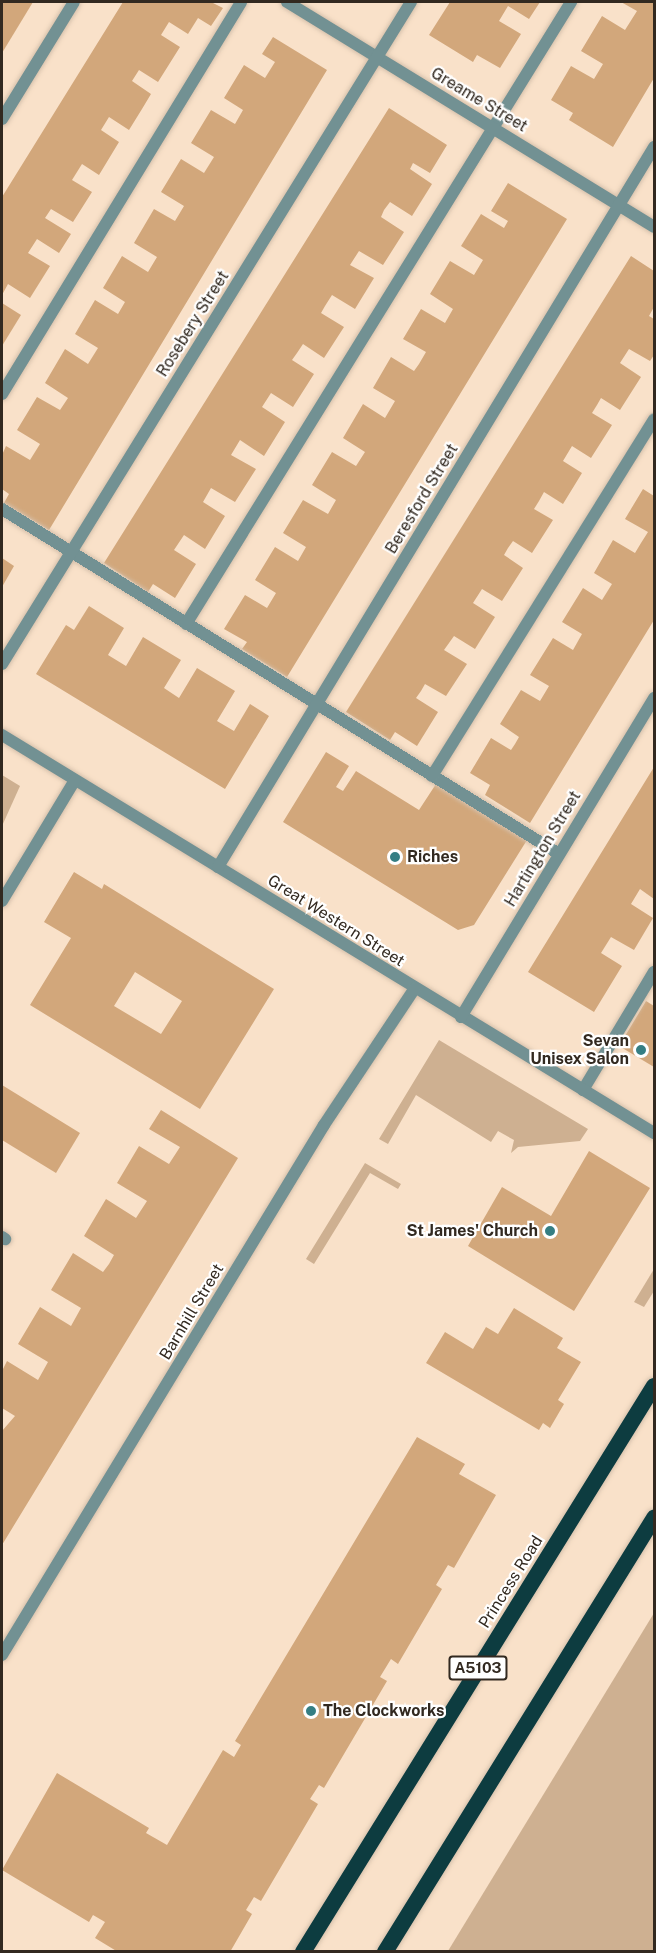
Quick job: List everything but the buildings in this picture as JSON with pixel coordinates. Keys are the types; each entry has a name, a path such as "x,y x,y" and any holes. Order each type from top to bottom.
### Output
{"highway":[{"name":"Princess Road","path":"303,1952 654,1386"},
{"path":"385,1952 654,1518"}],"street":[{"path":"2,119 74,2"},
{"path":"2,394 241,2"},
{"name":"Greame Street","path":"287,2 654,227"},
{"name":"Rosebery Street","path":"2,664 411,2"},
{"path":"186,624 571,2"},
{"name":"Beresford Street","path":"218,867 654,147"},
{"path":"432,776 654,420"},
{"path":"2,509 186,624 319,703 559,854"},
{"name":"Hartington Street","path":"461,1017 654,698"},
{"name":"Great Western Street","path":"2,735 654,1133"},
{"path":"2,901 75,780"},
{"path":"583,1090 654,972"},
{"name":"Barnhill Street","path":"2,1655 324,1125 414,988"}],"shaded area":[{"path":"2,775 20,786 2,826"},
{"path":"439,1040 588,1129 580,1141 518,1147 511,1153 514,1140 498,1131 491,1142 416,1095 388,1144 379,1139"},
{"path":"365,1163 401,1184 398,1189 370,1173 314,1264 306,1259"},
{"path":"654,1269 654,1291 644,1307 634,1302"},
{"path":"654,1613 654,1951 448,1951"}],"place":[{"name":"Riches","path":"395,857"},
{"name":"Sevan Unisex Salon","path":"641,1050"},
{"name":"St James' Church","path":"550,1231"},
{"name":"The Clockworks","path":"311,1711"}]}
